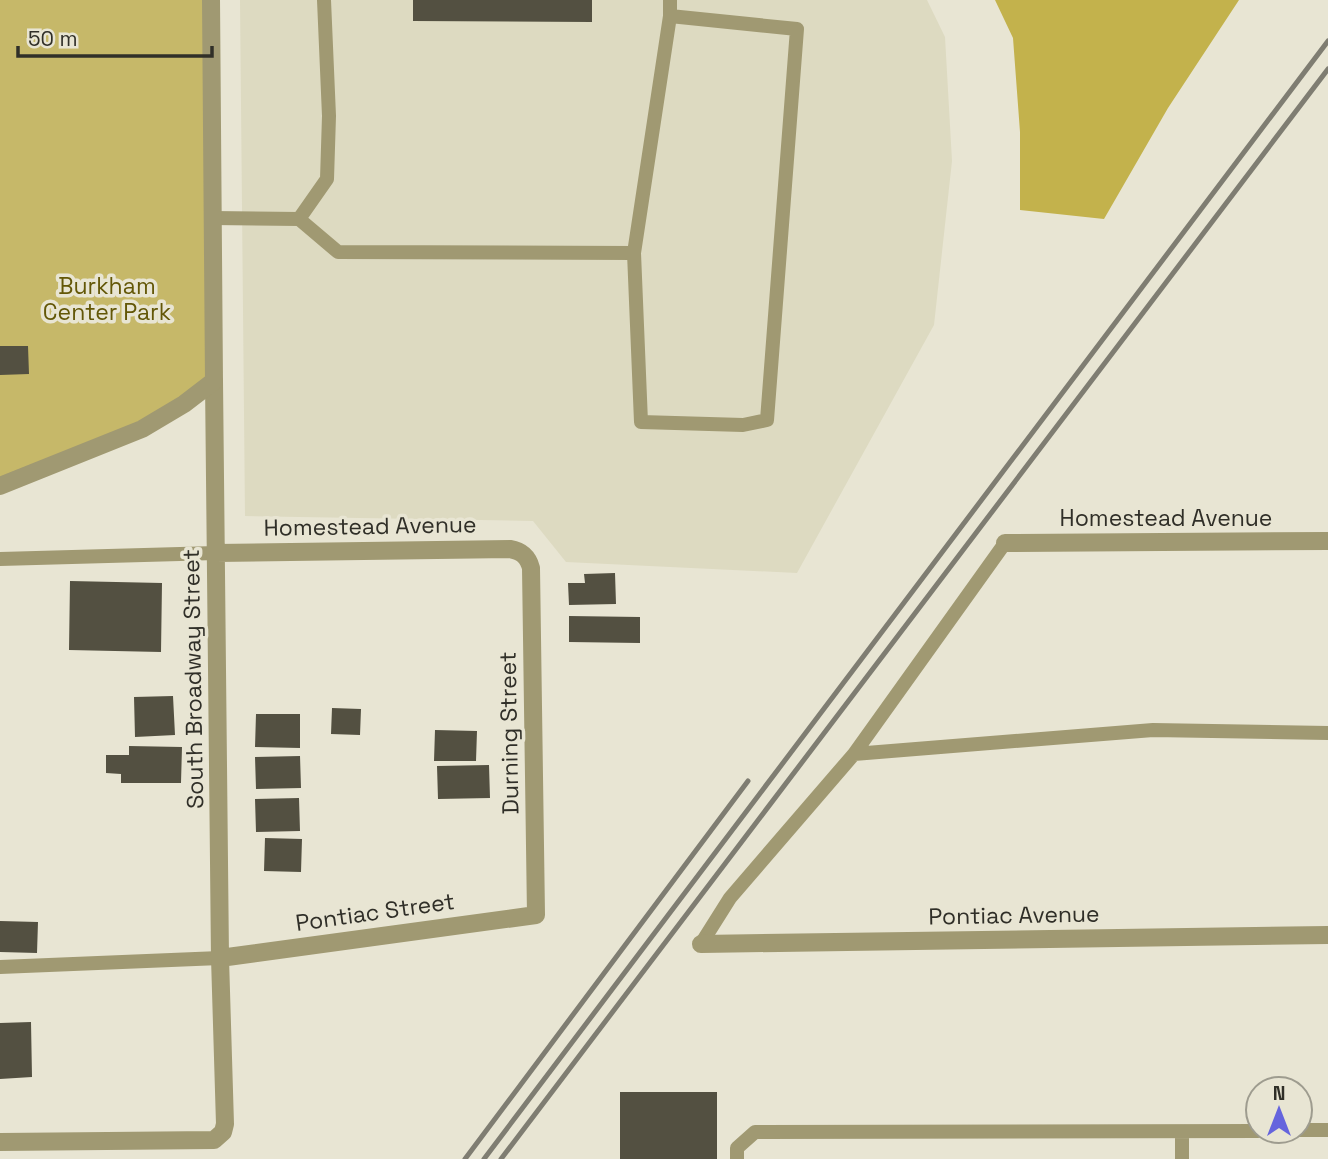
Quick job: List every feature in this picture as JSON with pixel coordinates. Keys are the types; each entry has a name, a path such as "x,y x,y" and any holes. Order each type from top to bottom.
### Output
{"street":[{"name":"South Broadway Street","path":"0,1142 214,1140 223,1132 225,1124 220,958 211,0"},
{"path":"0,486 142,429 184,404 214,381"},
{"name":"Homestead Avenue","path":"1005,543 1328,541"},
{"name":"Homestead Avenue","path":"216,553 510,549 523,553"},
{"name":"Durning Street","path":"523,553 531,568 536,915"},
{"name":"Pontiac Street","path":"220,958 536,915"},
{"name":"Pontiac Avenue","path":"701,944 1328,934"}],"lane":[{"path":"299,219 327,179 329,116 324,0"},
{"path":"670,0 670,16 634,253 641,422 743,425 767,420 797,29 670,16"},
{"path":"212,218 299,219 338,252 634,253"},
{"path":"701,944 730,898 854,754 1005,543"},
{"path":"0,559 216,553"},
{"path":"854,754 1153,730 1328,733"},
{"path":"0,967 220,958"},
{"path":"737,1159 737,1147 755,1132 1244,1130"},
{"path":"1181,1132 1182,1159"}],"shaded area":[{"path":"240,0 927,0 945,37 952,161 934,325 797,573 566,562 533,521 245,516"},
{"path":"995,0 1239,0 1168,108 1104,219 1020,210 1020,132 1013,38"}],"green space":[{"name":"Burkham Center Park","path":"0,0 211,0 214,381 184,404 0,486"}],"building":[{"path":"413,0 592,0 592,22 413,21"},
{"path":"0,346 28,346 29,374 0,375"},
{"path":"615,573 616,604 569,605 568,583 585,583 584,574"},
{"path":"70,581 162,583 161,652 69,650"},
{"path":"569,616 640,617 640,643 569,642"},
{"path":"173,696 175,735 135,737 134,697"},
{"path":"332,708 361,709 360,735 331,734"},
{"path":"256,714 300,714 300,748 255,747"},
{"path":"435,730 477,731 476,761 434,761"},
{"path":"129,746 182,747 181,783 121,783 121,774 106,773 106,755 129,755"},
{"path":"300,756 301,788 256,789 255,757"},
{"path":"489,765 490,798 438,799 437,766"},
{"path":"299,798 300,831 256,832 255,799"},
{"path":"265,838 302,839 301,872 264,871"},
{"path":"0,921 38,922 37,953 0,952"},
{"path":"31,1022 32,1077 0,1079 0,1023"},
{"path":"620,1092 717,1092 717,1159 620,1159"}],"railway":[{"path":"484,1159 1328,41"},
{"path":"501,1159 1328,69"},
{"path":"465,1159 748,781"}]}
